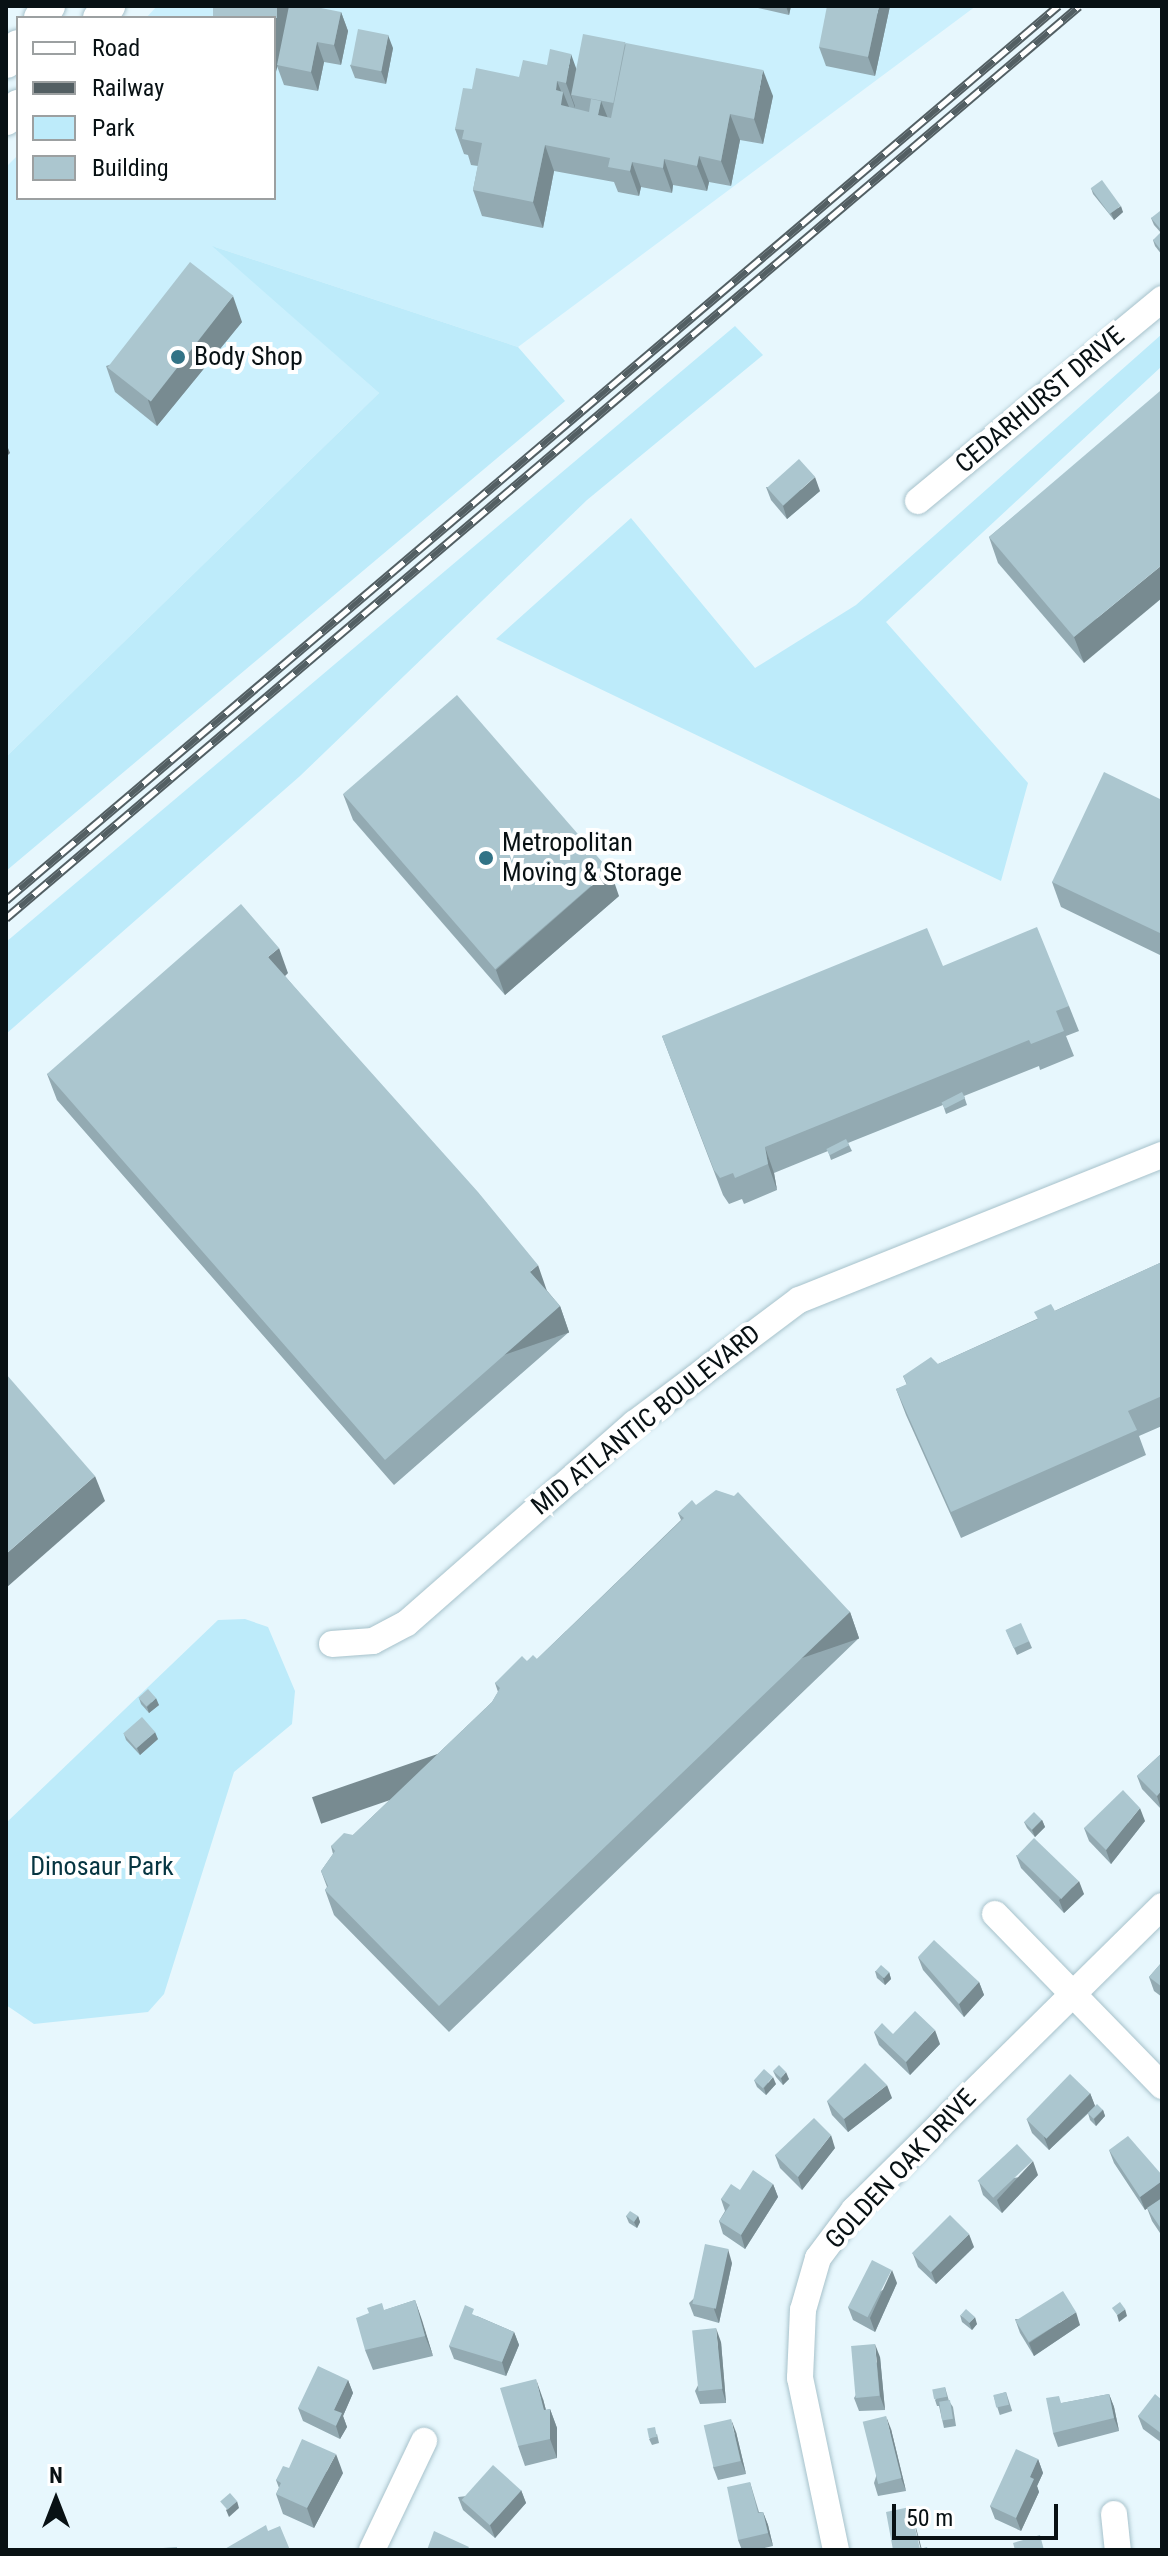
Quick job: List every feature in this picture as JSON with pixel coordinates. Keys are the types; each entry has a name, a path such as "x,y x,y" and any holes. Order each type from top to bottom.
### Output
{"street":[{"name":"CEDARHURST DRIVE","path":"918,501 1162,299"},
{"name":"MID ATLANTIC BOULEVARD","path":"332,1644 373,1641 407,1623 646,1414 799,1300 1162,1155"},
{"name":"GOLDEN OAK DRIVE","path":"836,2550 800,2378 803,2310 818,2258 854,2210 1162,1906"},
{"path":"995,1914 1075,1991 1162,2086"},
{"path":"372,2550 424,2441"},
{"path":"1114,2514 1118,2550"}],"shaded area":[{"path":"157,6 976,6 518,347 215,247 379,393 6,757 6,167 16,157 16,200 276,200 276,16 148,16"}],"green space":[{"path":"212,246 518,347 565,401 6,871 6,757 379,393"},
{"path":"735,326 763,355 587,500 300,776 6,1034 6,942"},
{"path":"1162,334 1162,366 886,622 1028,783 1001,881 496,639 631,518 755,668 856,605"},
{"name":"Dinosaur Park","path":"245,1619 268,1627 295,1691 292,1724 234,1772 164,1994 148,2012 34,2024 6,2005 6,1823 218,1620"}],"building":[{"path":"213,6 277,6 277,18 213,16"},
{"path":"289,6 311,6 341,12 334,45 317,42 311,72 277,65"},
{"path":"827,6 879,6 868,57 819,47"},
{"path":"358,29 388,35 381,71 351,65"},
{"path":"583,34 625,42 613,103 571,95"},
{"path":"626,43 763,70 754,119 730,114 721,161 699,156 697,166 664,159 663,168 632,162 630,171 608,167 610,158 545,145 533,202 473,190 482,143 462,139 464,130 455,129 463,88 472,89 476,68 519,77 523,60 547,65 550,49 571,54 566,83 557,81 556,90 563,92 561,105 589,112 591,99 601,101 598,115 611,118"},
{"path":"1102,180 1121,206 1109,214 1091,188"},
{"path":"1160,211 1162,214 1162,231 1151,218"},
{"path":"1160,233 1162,248 1160,249 1153,240"},
{"path":"190,262 233,296 151,401 108,368"},
{"path":"1160,391 1162,565 1074,637 989,537"},
{"path":"799,459 815,477 783,506 767,488"},
{"name":"Metropolitan Moving & Storage","path":"457,695 609,870 495,969 343,794"},
{"path":"1104,772 1162,800 1162,934 1052,882"},
{"path":"241,904 279,948 268,957 478,1192 538,1265 530,1272 560,1306 385,1460 47,1074"},
{"path":"1037,927 1069,1006 1056,1011 1064,1031 1031,1044 1029,1040 765,1147 768,1164 735,1178 733,1173 720,1178 714,1170 662,1036 927,928 943,966"},
{"path":"962,1092 965,1098 945,1109 942,1102"},
{"path":"846,1139 849,1145 830,1155 826,1149"},
{"path":"1162,1262 1162,1396 1128,1411 1137,1430 951,1512 896,1389 907,1384 903,1376 931,1357 938,1364 1038,1319 1034,1312 1051,1304 1055,1311"},
{"path":"6,1374 95,1476 6,1554"},
{"path":"716,1490 734,1496 738,1492 850,1612 439,2006 325,1890 328,1886 321,1871 335,1851 331,1846 344,1833 353,1835 492,1702 500,1688 495,1683 522,1656 527,1661 533,1655 537,1659 684,1518 678,1513 692,1500 696,1505"},
{"path":"1021,1623 1029,1641 1014,1648 1005,1630"},
{"path":"148,1689 156,1698 146,1707 138,1698"},
{"path":"142,1717 155,1732 136,1748 123,1733"},
{"path":"1162,1753 1162,1790 1157,1796 1137,1776"},
{"path":"1123,1790 1140,1808 1106,1850 1084,1828"},
{"path":"1034,1812 1042,1820 1032,1830 1024,1822"},
{"path":"1034,1838 1079,1881 1061,1899 1017,1856"},
{"path":"934,1940 979,1982 959,2004 918,1957"},
{"path":"1162,1962 1162,1987 1149,1977"},
{"path":"881,1965 889,1972 884,1978 876,1971"},
{"path":"915,2011 935,2030 906,2062 874,2032 882,2023 893,2034"},
{"path":"865,2063 887,2085 844,2119 827,2101"},
{"path":"779,2065 786,2072 781,2078 773,2071"},
{"path":"764,2069 773,2077 763,2088 754,2080"},
{"path":"1070,2074 1090,2093 1046,2139 1026,2119"},
{"path":"1097,2104 1103,2110 1093,2119 1088,2113"},
{"path":"814,2118 831,2135 798,2177 775,2155"},
{"path":"1128,2136 1162,2175 1162,2181 1140,2197 1109,2150"},
{"path":"1017,2144 1033,2161 993,2198 978,2181"},
{"path":"753,2170 773,2184 741,2235 719,2221 730,2205 721,2199 731,2184 740,2190"},
{"path":"1162,2198 1162,2230 1147,2208"},
{"path":"630,2211 638,2216 634,2222 626,2216"},
{"path":"950,2215 969,2234 931,2272 912,2253"},
{"path":"705,2244 728,2249 716,2309 692,2304"},
{"path":"872,2260 892,2270 868,2317 848,2307"},
{"path":"1063,2291 1076,2312 1029,2342 1016,2321"},
{"path":"415,2300 425,2336 365,2350 356,2318 369,2313 367,2308 382,2303 384,2310"},
{"path":"1120,2302 1125,2309 1117,2315 1112,2308"},
{"path":"465,2305 474,2309 472,2314 514,2332 502,2362 449,2346"},
{"path":"966,2309 975,2317 970,2323 961,2315"},
{"path":"716,2328 722,2389 699,2391 692,2331"},
{"path":"875,2344 880,2396 856,2398 851,2346"},
{"path":"318,2366 348,2380 334,2410 342,2413 336,2426 298,2408"},
{"path":"536,2379 544,2410 550,2409 550,2439 518,2446 500,2388"},
{"path":"945,2387 947,2397 934,2399 932,2389"},
{"path":"1006,2392 1009,2405 996,2408 993,2395"},
{"path":"1109,2394 1114,2418 1053,2433 1046,2398 1059,2396 1061,2403"},
{"path":"1155,2394 1162,2400 1162,2434 1138,2416"},
{"path":"950,2400 953,2419 942,2420 939,2402"},
{"path":"886,2416 901,2478 878,2484 863,2422"},
{"path":"731,2419 741,2461 713,2467 704,2425"},
{"path":"655,2427 657,2437 649,2438 647,2429"},
{"path":"302,2439 336,2454 307,2508 276,2494 281,2483 276,2480 283,2466 289,2468"},
{"path":"1016,2449 1038,2459 1030,2477 1034,2479 1016,2518 990,2506"},
{"path":"493,2465 521,2490 490,2525 462,2500"},
{"path":"750,2482 758,2513 763,2512 768,2533 738,2540 727,2487"},
{"path":"230,2493 237,2501 227,2510 220,2502"},
{"path":"910,2507 920,2549 927,2547 928,2550 893,2550 886,2512"},
{"path":"266,2525 268,2531 280,2526 290,2550 223,2550"},
{"path":"434,2531 469,2547 467,2550 427,2550"},
{"path":"1040,2535 1044,2550 1015,2550 1013,2543"},
{"path":"177,2547 177,2550 135,2550"}],"railway":[{"path":"6,900 1058,6"},
{"path":"6,918 1079,6"}],"place":[{"name":"Body Shop","path":"178,357"},
{"name":"Metropolitan Moving & Storage","path":"486,858"}]}
